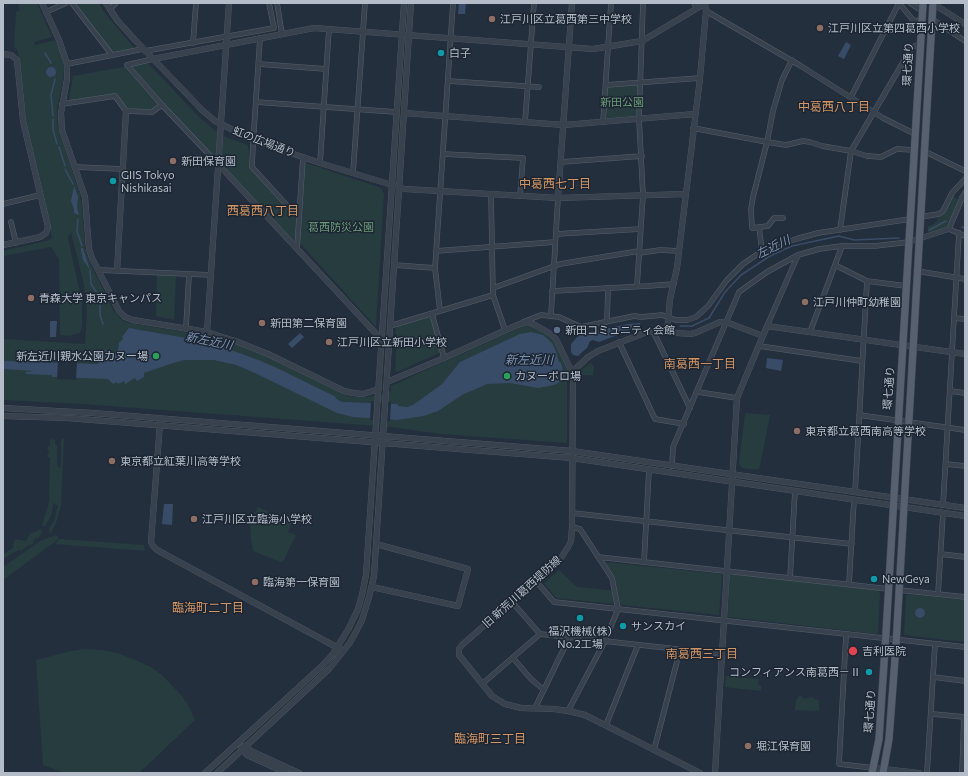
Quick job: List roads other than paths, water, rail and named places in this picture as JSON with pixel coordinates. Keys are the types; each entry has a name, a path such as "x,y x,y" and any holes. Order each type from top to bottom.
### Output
{"main road":[{"name":"環七通り","path":"873,770 879,739 886,638 923,3"},
{"name":"環七通り","path":"884,771 891,720 896,640 932,3"}],"street":[{"path":"42,3 62,46 67,64 67,79 62,104 61,122 62,130 85,197 89,249 119,312 125,317 133,320 207,332 238,342 268,354 353,394 363,394 379,389"},
{"path":"46,12 66,3"},
{"path":"72,3 112,55"},
{"name":"虹の広場通り","path":"106,3 126,30 144,50 203,111 221,125 253,140 320,163 405,189 558,198 685,194"},
{"path":"110,9 116,3"},
{"path":"192,43 196,3"},
{"path":"207,332 230,3"},
{"path":"67,64 274,28 269,3"},
{"path":"277,3 282,34"},
{"path":"353,173 365,3"},
{"path":"205,773 322,666 337,648 354,618 364,586 379,389 404,3"},
{"path":"217,773 329,670 344,651 356,632 362,620 372,587 386,397 411,3"},
{"path":"440,311 435,268 453,3"},
{"path":"525,122 534,3"},
{"path":"551,315 572,3"},
{"path":"637,286 643,195 639,119 643,3"},
{"path":"694,3 698,8"},
{"path":"851,97 899,3 913,20 922,22"},
{"path":"910,3 922,11"},
{"path":"932,3 965,24"},
{"path":"603,122 612,4"},
{"path":"382,340 162,105 127,65 314,28 593,49 642,41 705,4 706,11 700,78 679,251 668,317 667,332"},
{"path":"706,11 792,60 874,112 915,134"},
{"path":"932,19 965,41"},
{"path":"320,163 329,29"},
{"path":"260,38 252,167 294,213 299,216"},
{"path":"840,230 851,151 912,47 920,44"},
{"path":"3,54 11,55 16,60 23,120 48,227 46,233 40,237 3,246"},
{"path":"783,218 774,218 768,226 752,228 751,209 753,196 767,142 773,111 782,80 792,60"},
{"path":"259,64 326,69"},
{"path":"606,85 700,78"},
{"path":"448,81 538,87"},
{"path":"62,104 115,96 126,111 117,271"},
{"path":"256,102 396,112"},
{"path":"126,111 152,112 162,105"},
{"path":"404,113 564,125 695,114"},
{"path":"693,128 786,145 803,141 851,151 867,156 881,157 897,149 914,150"},
{"path":"924,151 965,172"},
{"path":"443,154 523,158 520,196"},
{"path":"561,162 642,156"},
{"path":"297,249 303,157"},
{"path":"75,167 123,169"},
{"path":"920,217 939,214 943,211 952,193 965,179"},
{"path":"950,229 964,196 952,193"},
{"path":"491,194 493,295 505,330"},
{"path":"3,204 40,195"},
{"path":"517,325 541,315 551,315 567,320 581,327 634,316 642,317 662,315 676,320 687,320 696,317 708,306 727,280 744,264 762,251 796,239 840,230 910,219"},
{"path":"11,222 16,243"},
{"path":"759,227 762,251"},
{"path":"556,234 641,229"},
{"path":"672,466 673,447 698,392 739,292 767,272 798,255 819,249 842,246 875,246 909,242 950,229 965,236"},
{"path":"943,505 959,233"},
{"path":"436,251 555,242"},
{"path":"810,332 842,246"},
{"path":"493,288 560,264 639,252 660,250 679,251"},
{"path":"715,773 736,398 798,255"},
{"path":"394,265 435,268"},
{"path":"835,265 867,281 906,286"},
{"path":"99,270 211,275"},
{"path":"917,271 965,279"},
{"path":"186,328 189,275"},
{"path":"854,492 867,281"},
{"path":"552,291 674,284"},
{"path":"607,322 608,288"},
{"path":"390,326 493,295"},
{"path":"432,314 444,358"},
{"path":"954,318 965,319"},
{"name":"旧 新荒川葛西堤防線","path":"387,382 517,325 528,322 552,334 559,344 572,372 571,541 561,558 459,649 459,655 492,696 505,704 521,708 568,711 585,716 606,725 700,773"},
{"path":"572,372 588,357 598,351 647,332 695,333 720,322 726,322 763,336"},
{"path":"767,326 965,354"},
{"path":"653,331 690,408"},
{"path":"619,342 655,419 684,424"},
{"path":"759,346 862,361"},
{"path":"950,391 965,393"},
{"path":"698,392 736,398"},
{"path":"3,408 93,413 572,451 854,492 943,513 965,516"},
{"path":"859,415 965,430"},
{"path":"3,416 67,418 572,458 854,500 894,501"},
{"path":"160,419 151,542 153,546 160,552 344,651"},
{"path":"946,464 965,466"},
{"path":"644,562 650,470"},
{"path":"790,578 795,491"},
{"path":"849,584 854,500"},
{"path":"904,503 965,508"},
{"path":"572,513 852,544"},
{"path":"938,594 943,513"},
{"path":"568,711 605,641 618,609 612,578 580,529 572,527"},
{"path":"372,587 458,606 468,569 376,544"},
{"path":"941,554 965,557"},
{"path":"598,557 726,572 889,588"},
{"path":"536,581 554,602 965,647"},
{"path":"899,590 965,597"},
{"path":"512,602 540,634 722,654"},
{"path":"482,684 540,634"},
{"path":"846,634 839,764 873,770 919,773"},
{"path":"535,708 569,638"},
{"path":"927,773 932,714 935,644"},
{"path":"606,725 638,645"},
{"path":"654,750 680,650"},
{"path":"513,658 531,679 544,690"},
{"path":"933,677 965,681"},
{"path":"932,714 965,717 962,773"},
{"path":"238,742 247,755 286,773"},
{"path":"244,749 298,773"}],"water":[{"path":"459,3 466,3 465,14 458,14"},
{"path":"846,42 851,45 844,59 838,56"},
{"path":"51,67 56,72 51,77 46,72"},
{"path":"74,186 78,197 77,207 79,215 74,213 71,201"},
{"path":"81,248 83,248 90,270 83,260"},
{"path":"50,321 57,321 56,337 50,337"},
{"path":"640,323 641,326 599,342 593,340 590,341 587,348 578,356 573,355 571,352 571,344 579,335 578,334 627,324"},
{"name":"新左近川","path":"129,328 203,341 223,347 279,369 336,397 335,398 342,402 398,404 398,406 407,407 413,405 442,384 460,362 520,334 531,332 543,335 552,343 559,362 561,363 565,379 554,385 538,388 510,383 487,384 462,395 438,411 424,416 397,420 353,417 337,413 257,374 236,365 214,360 184,360 144,373 144,377 137,381 135,378 125,384 124,381 118,384 117,382 113,384 108,379 52,377 52,375 26,374 26,372 34,371 3,369 3,361 97,364 99,363 97,359 101,352 105,350 112,353 118,350 119,343 123,339 122,337"},
{"path":"300,333 304,337 292,348 288,344"},
{"path":"767,358 783,360 781,371 766,368"},
{"path":"164,504 173,504 172,525 162,524"},
{"path":"920,608 925,613 920,618 915,613"}],"waterway":[{"path":"45,53 51,63"},
{"path":"53,116 51,95 55,79"},
{"path":"53,119 53,130 57,144"},
{"path":"59,147 65,166"},
{"path":"65,169 73,184"},
{"path":"78,219 77,231 82,246"},
{"name":"左近川","path":"929,230 946,221"},
{"name":"左近川","path":"680,326 692,326 709,318 725,292 741,275 770,256 792,246 839,236 854,240 899,238"},
{"path":"90,270 91,284 100,299 100,315 103,324"}],"place":[{"name":"江戸川区立葛西第三中学校","path":"492,19"},
{"name":"江戸川区立第四葛西小学校","path":"820,28"},
{"name":"白子","path":"441,53"},
{"name":"新田保育園","path":"173,161"},
{"name":"GIIS Tokyo Nishikasai","path":"113,181"},
{"name":"青森大学 東京キャンパス","path":"31,298"},
{"name":"江戸川仲町幼稚園","path":"805,302"},
{"name":"新田第二保育園","path":"262,323"},
{"name":"新田コミュニティ会館","path":"557,330"},
{"name":"江戸川区立新田小学校","path":"329,342"},
{"name":"新左近川親水公園カヌー場","path":"156,356"},
{"name":"カヌーポロ場","path":"507,376"},
{"name":"東京都立葛西南高等学校","path":"797,431"},
{"name":"東京都立紅葉川高等学校","path":"112,461"},
{"name":"江戸川区立臨海小学校","path":"194,519"},
{"name":"NewGeya","path":"874,579"},
{"name":"臨海第一保育園","path":"255,582"},
{"name":"福沢機械(株) No.2工場","path":"580,618"},
{"name":"サンスカイ","path":"623,626"},
{"name":"吉利医院","path":"853,651"},
{"name":"コンフィアンス南葛西－Ⅱ","path":"869,672"},
{"name":"堀江保育園","path":"748,746"}],"district":[{"name":"中葛西八丁目","path":"834,107"},
{"name":"中葛西七丁目","path":"555,184"},
{"name":"西葛西八丁目","path":"263,211"},
{"name":"南葛西一丁目","path":"700,364"},
{"name":"臨海町二丁目","path":"208,608"},
{"name":"南葛西三丁目","path":"702,654"},
{"name":"臨海町三丁目","path":"490,739"}],"park label":[{"name":"新田公園","path":"622,102"},
{"name":"葛西防災公園","path":"341,227"}]}
